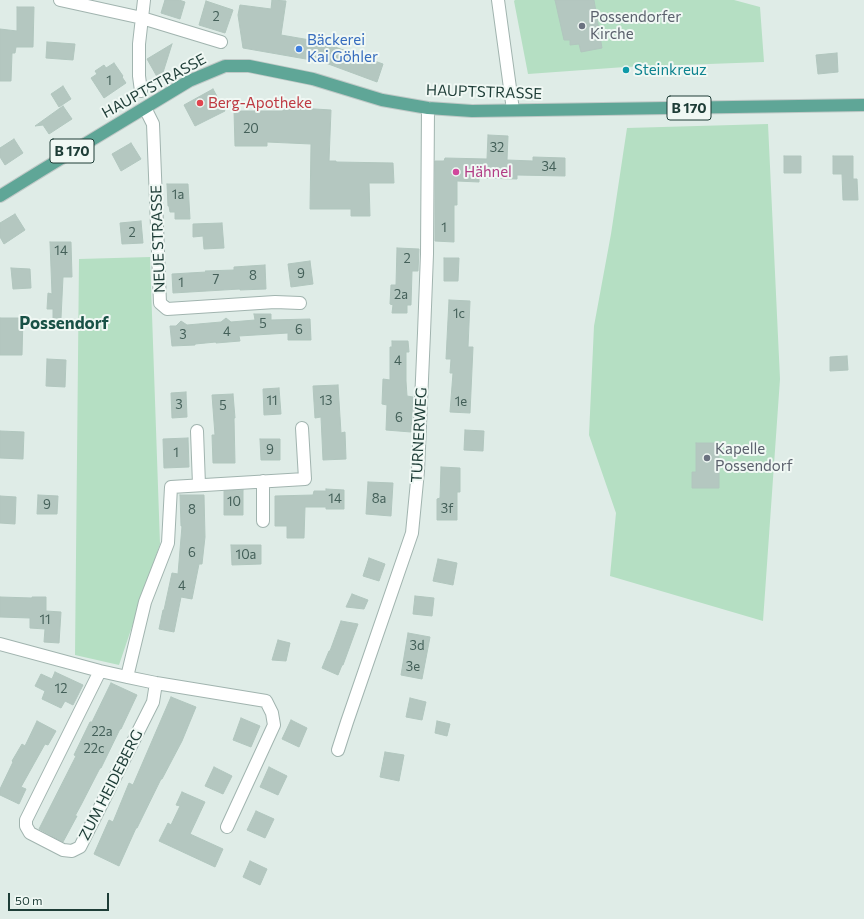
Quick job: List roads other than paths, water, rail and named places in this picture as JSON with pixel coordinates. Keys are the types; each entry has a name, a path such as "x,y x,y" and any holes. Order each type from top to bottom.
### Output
{"main road":[{"name":"HAUPTSTRASSE","path":"0,196 189,81 225,66 249,66 312,79 382,100 428,108 472,111 864,105"}],"street":[{"path":"60,0 142,18 221,42"},
{"path":"141,91 139,76 139,44 144,0"},
{"path":"498,0 513,110"},
{"name":"NEUE STRASSE","path":"145,108 153,124 160,302 167,309 275,302 300,303"},
{"name":"TURNERWEG","path":"338,750 412,533 418,471 427,254 428,108"},
{"path":"127,677 145,602 168,543 170,487 305,479 302,428"},
{"path":"197,431 199,485"},
{"path":"263,481 263,521"},
{"path":"0,644 127,677 266,701 272,713 274,725 227,827"},
{"name":"ZUM HEIDEBERG","path":"100,671 26,820 26,826 30,833 63,850 72,851 80,847 153,702 156,683"}],"place":[{"name":"Possendorfer Kirche","path":"582,26"},
{"name":"Bäckerei Kai Göhler","path":"299,49"},
{"name":"Steinkreuz","path":"626,70"},
{"name":"Berg-Apotheke","path":"200,103"},
{"name":"Hähnel","path":"456,172"},
{"name":"Kapelle Possendorf","path":"707,458"}],"district":[{"name":"Possendorf","path":"64,323"}]}
